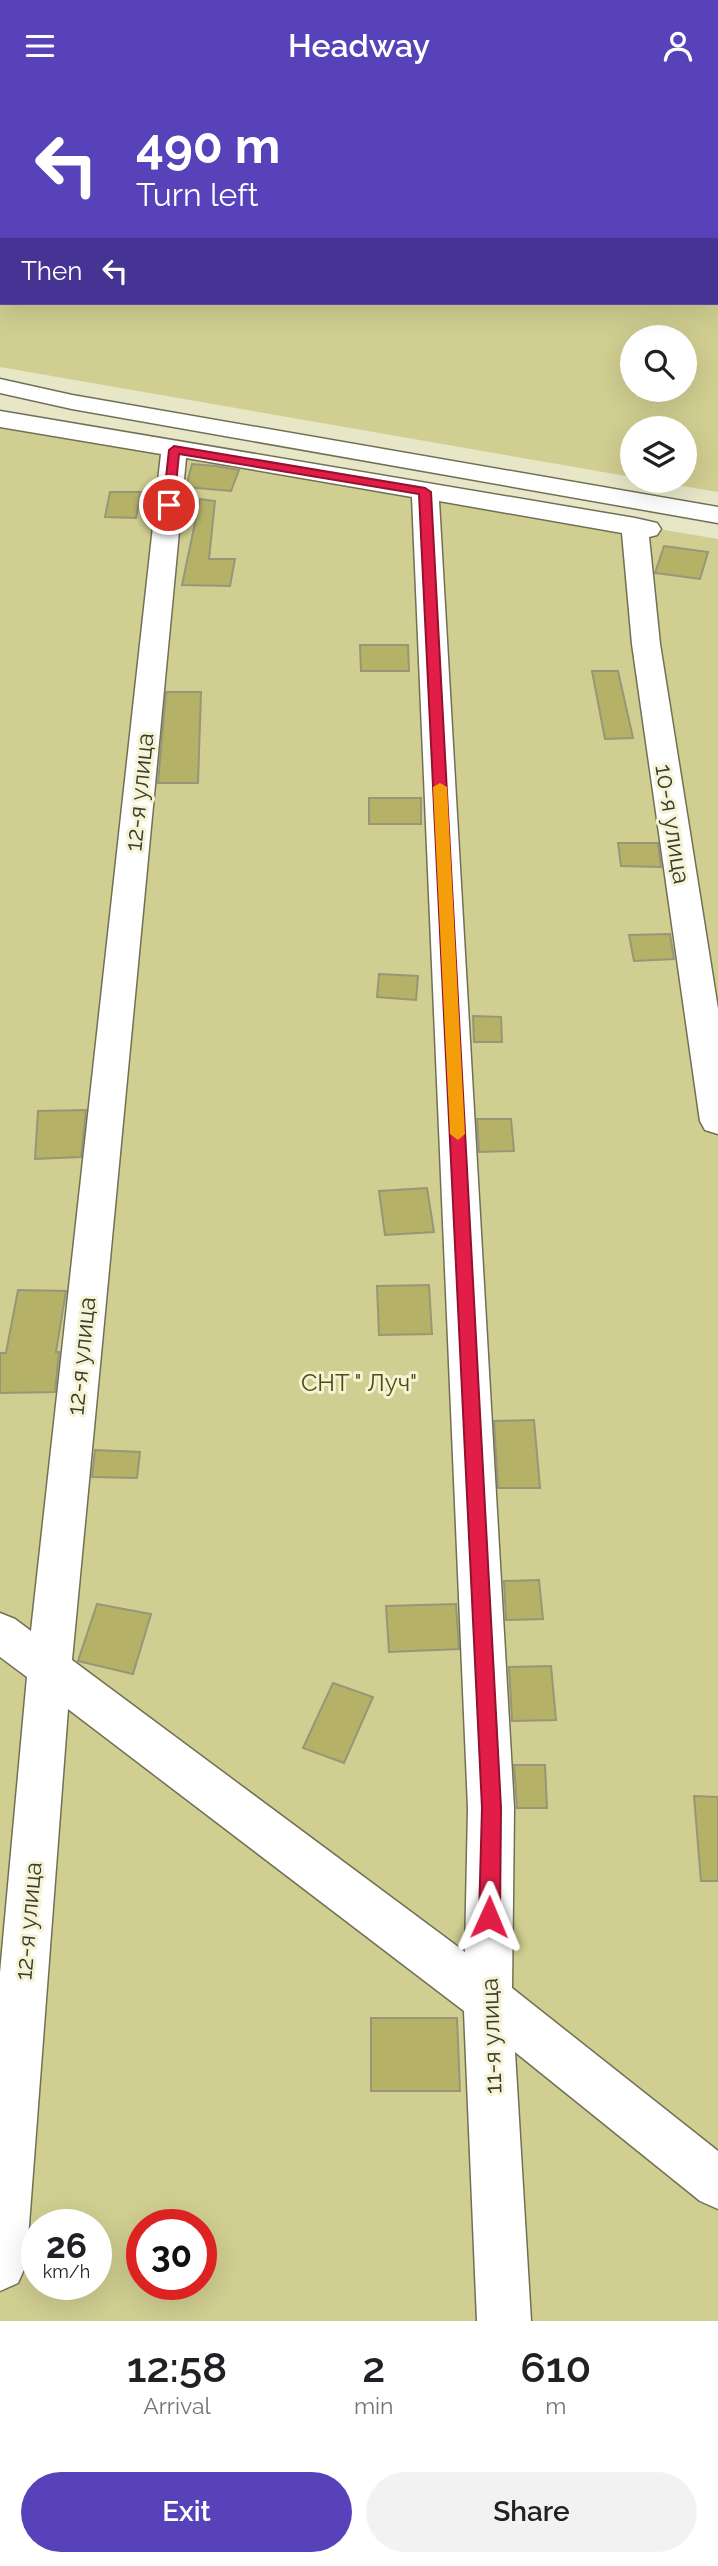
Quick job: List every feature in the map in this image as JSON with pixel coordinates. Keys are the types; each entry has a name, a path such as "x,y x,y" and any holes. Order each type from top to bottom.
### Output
{"street":[{"path":"0,386 72,402 718,515"},
{"path":"0,419 670,532"},
{"name":"12-я улица","path":"0,2265 49,1668 174,450"},
{"name":"11-я улица","path":"425,492 491,1808 488,1999 505,2321"},
{"name":"10-я улица","path":"635,526 646,644 718,1121"},
{"path":"0,1632 488,1999 718,2183"}],"green space":[{"path":"0,305 718,305 718,492 697,488 697,416 620,416 620,475 0,367"},
{"name":"СНТ \" Луч\"","path":"0,418 718,539 718,2321 0,2321"}],"building":[{"path":"192,464 239,470 231,491 186,487"},
{"path":"110,492 141,492 136,518 105,517"},
{"path":"200,499 215,501 209,559 235,559 230,586 182,585"},
{"path":"664,546 708,552 700,579 655,573"},
{"path":"360,645 408,645 409,671 361,671"},
{"path":"592,671 618,671 633,738 605,739"},
{"path":"166,692 201,692 198,783 158,783"},
{"path":"369,798 421,798 421,824 369,824"},
{"path":"618,843 658,843 661,867 621,866"},
{"path":"670,934 674,959 634,961 629,935"},
{"path":"379,974 418,976 416,1000 377,997"},
{"path":"473,1016 501,1017 502,1042 474,1042"},
{"path":"86,1110 81,1157 35,1159 38,1111"},
{"path":"477,1119 511,1119 514,1151 479,1152"},
{"path":"427,1188 434,1232 385,1235 379,1191"},
{"path":"429,1285 432,1334 379,1335 377,1286"},
{"path":"18,1290 66,1291 56,1352 59,1352 55,1392 0,1393 0,1353 6,1353"},
{"path":"534,1420 540,1488 498,1488 494,1421"},
{"path":"95,1450 140,1452 137,1478 92,1477"},
{"path":"539,1580 543,1619 506,1620 504,1581"},
{"path":"97,1604 151,1614 133,1674 78,1661"},
{"path":"456,1604 459,1649 389,1652 386,1606"},
{"path":"551,1666 556,1720 512,1721 509,1667"},
{"path":"333,1683 373,1697 344,1763 303,1748"},
{"path":"514,1765 545,1765 547,1808 517,1808"},
{"path":"694,1796 718,1797 718,1881 701,1881"},
{"path":"371,2018 457,2018 460,2091 371,2091"}],"slow traffic":[{"path":"440,787 458,1134"}],"route":[{"path":"169,505 174,450 425,492 491,1808 489,1917"}]}
